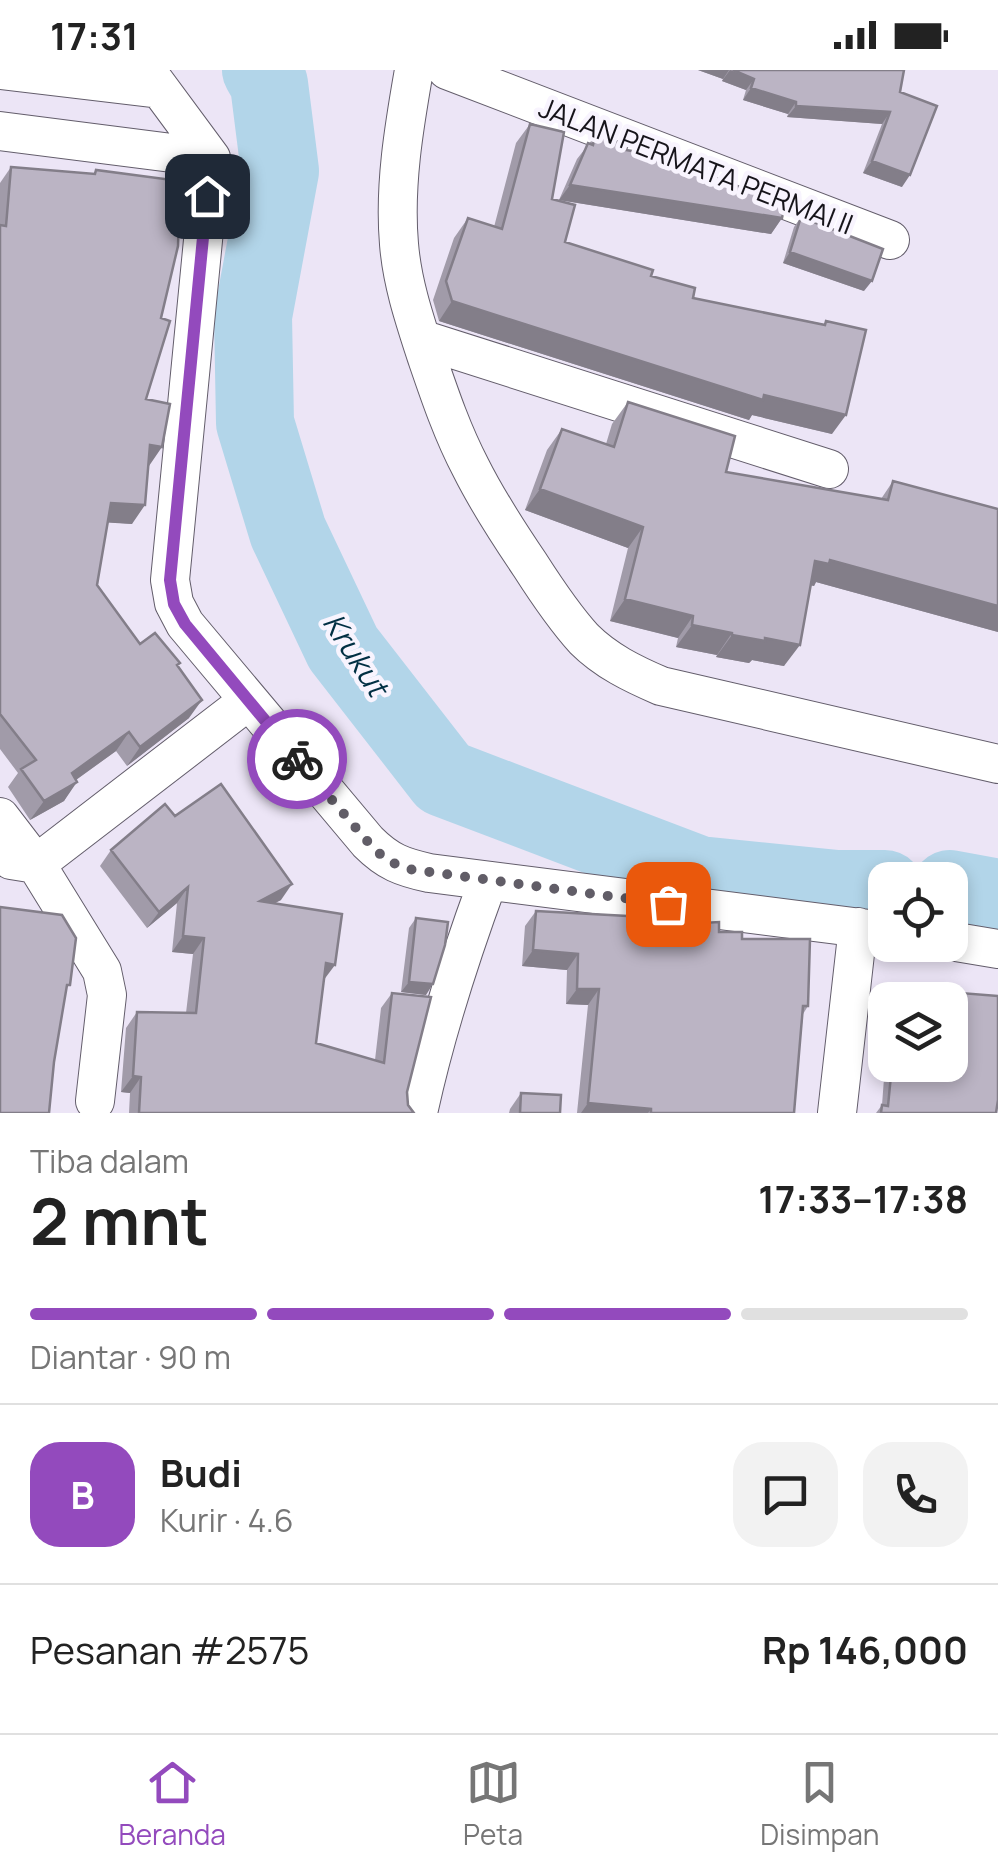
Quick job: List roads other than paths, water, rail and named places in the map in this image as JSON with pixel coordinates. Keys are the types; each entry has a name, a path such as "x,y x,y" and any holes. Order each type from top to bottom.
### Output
{"street":[{"path":"0,70 153,79 211,158 170,580 174,604 185,624 248,702 386,860 408,869 488,881 868,928"},
{"path":"414,70 400,162 398,242 421,339 470,466 503,526 586,640 621,668 661,686 998,764"},
{"name":"JALAN PERMATA PERMAI II","path":"447,70 890,240"},
{"path":"0,131 211,158"},
{"path":"421,339 829,469"},
{"path":"18,861 248,702"},
{"path":"0,817 18,861 102,971 107,995 95,1101"},
{"path":"418,1113 466,940 488,881"},
{"path":"968,945 998,949"},
{"path":"837,1113 868,950"}],"waterway":[{"name":"Krukut","path":"261,70 269,84 280,171 253,316 255,423 288,532 343,648 444,778 699,875 868,889"},
{"name":"Krukut","path":"968,892 998,898"}]}
